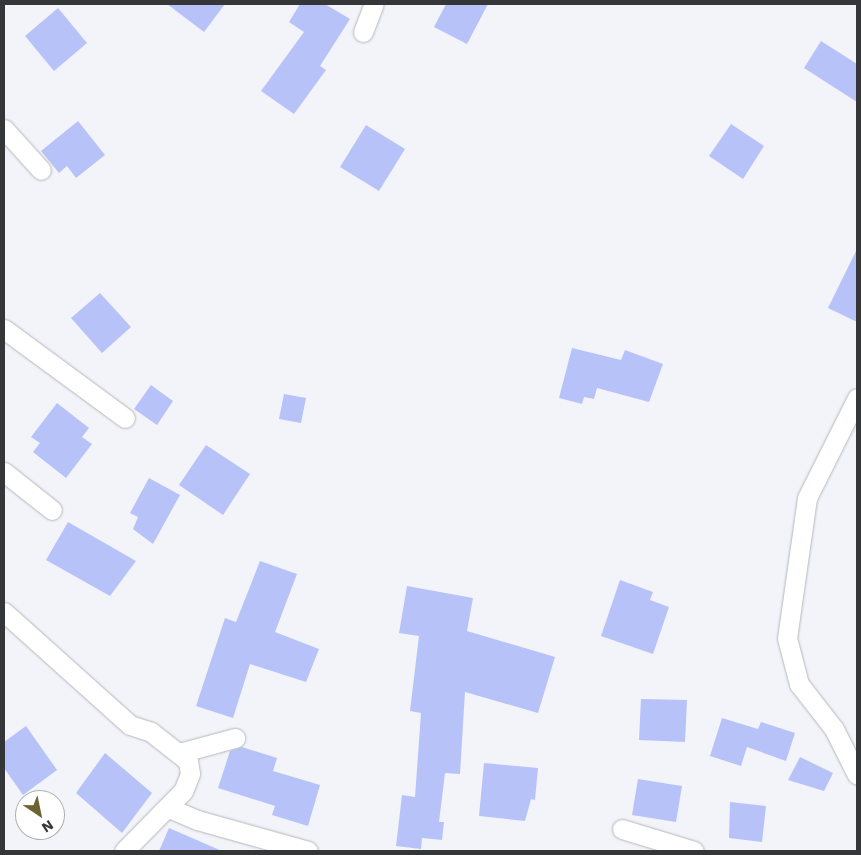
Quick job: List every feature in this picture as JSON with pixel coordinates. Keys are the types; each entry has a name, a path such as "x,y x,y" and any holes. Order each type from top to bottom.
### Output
{"street":[{"path":"364,32 374,4"},
{"path":"4,129 41,170"},
{"path":"4,329 126,418"},
{"path":"857,398 807,498 788,638 799,684 834,729 857,775"},
{"path":"4,472 52,510"},
{"path":"4,612 130,725 183,752 235,738"},
{"path":"124,851 169,808 190,774 183,752"},
{"path":"169,808 308,851"},
{"path":"622,829 694,851"}],"building":[{"path":"167,4 225,4 204,32"},
{"path":"300,4 325,4 350,19 320,66 326,70 294,114 261,91 304,32 289,22"},
{"path":"446,4 488,4 467,44 434,27"},
{"path":"58,8 87,43 54,71 25,36"},
{"path":"821,41 857,64 857,102 804,68"},
{"path":"78,121 105,155 76,178 67,166 59,173 41,151"},
{"path":"731,124 764,146 743,179 709,156"},
{"path":"366,125 405,149 379,191 340,167"},
{"path":"857,249 857,322 828,308"},
{"path":"100,293 131,327 102,353 71,318"},
{"path":"572,348 621,360 625,350 663,364 649,402 597,388 594,399 584,397 582,404 559,398"},
{"path":"151,385 173,401 157,425 134,409"},
{"path":"284,394 306,398 301,423 279,419"},
{"path":"57,403 89,428 82,437 92,444 66,478 33,452 40,443 31,437"},
{"path":"206,445 250,474 223,515 179,485"},
{"path":"149,478 180,495 153,544 133,529 138,517 130,513"},
{"path":"68,522 136,561 110,596 46,560"},
{"path":"260,561 297,574 275,632 319,649 306,682 250,664 233,718 196,706 225,618 236,622"},
{"path":"620,580 653,592 650,600 669,607 653,654 601,636"},
{"path":"407,586 473,598 467,631 555,657 538,713 465,692 460,774 445,773 439,822 444,822 442,840 422,838 421,849 396,846 402,795 415,797 421,713 410,711 419,636 399,633"},
{"path":"641,699 687,700 685,742 639,740"},
{"path":"722,718 758,729 761,722 795,733 786,761 747,747 741,766 710,756"},
{"path":"26,726 57,770 30,790 19,790 4,768 4,742"},
{"path":"242,747 277,758 273,771 320,785 308,826 272,815 275,806 218,788 230,751"},
{"path":"105,753 152,793 122,833 76,793"},
{"path":"800,757 833,773 824,791 788,780"},
{"path":"484,763 538,768 535,800 531,799 525,821 479,816"},
{"path":"638,779 682,786 676,822 632,815"},
{"path":"730,802 766,806 762,842 729,838"},
{"path":"169,828 222,851 159,851"}]}
